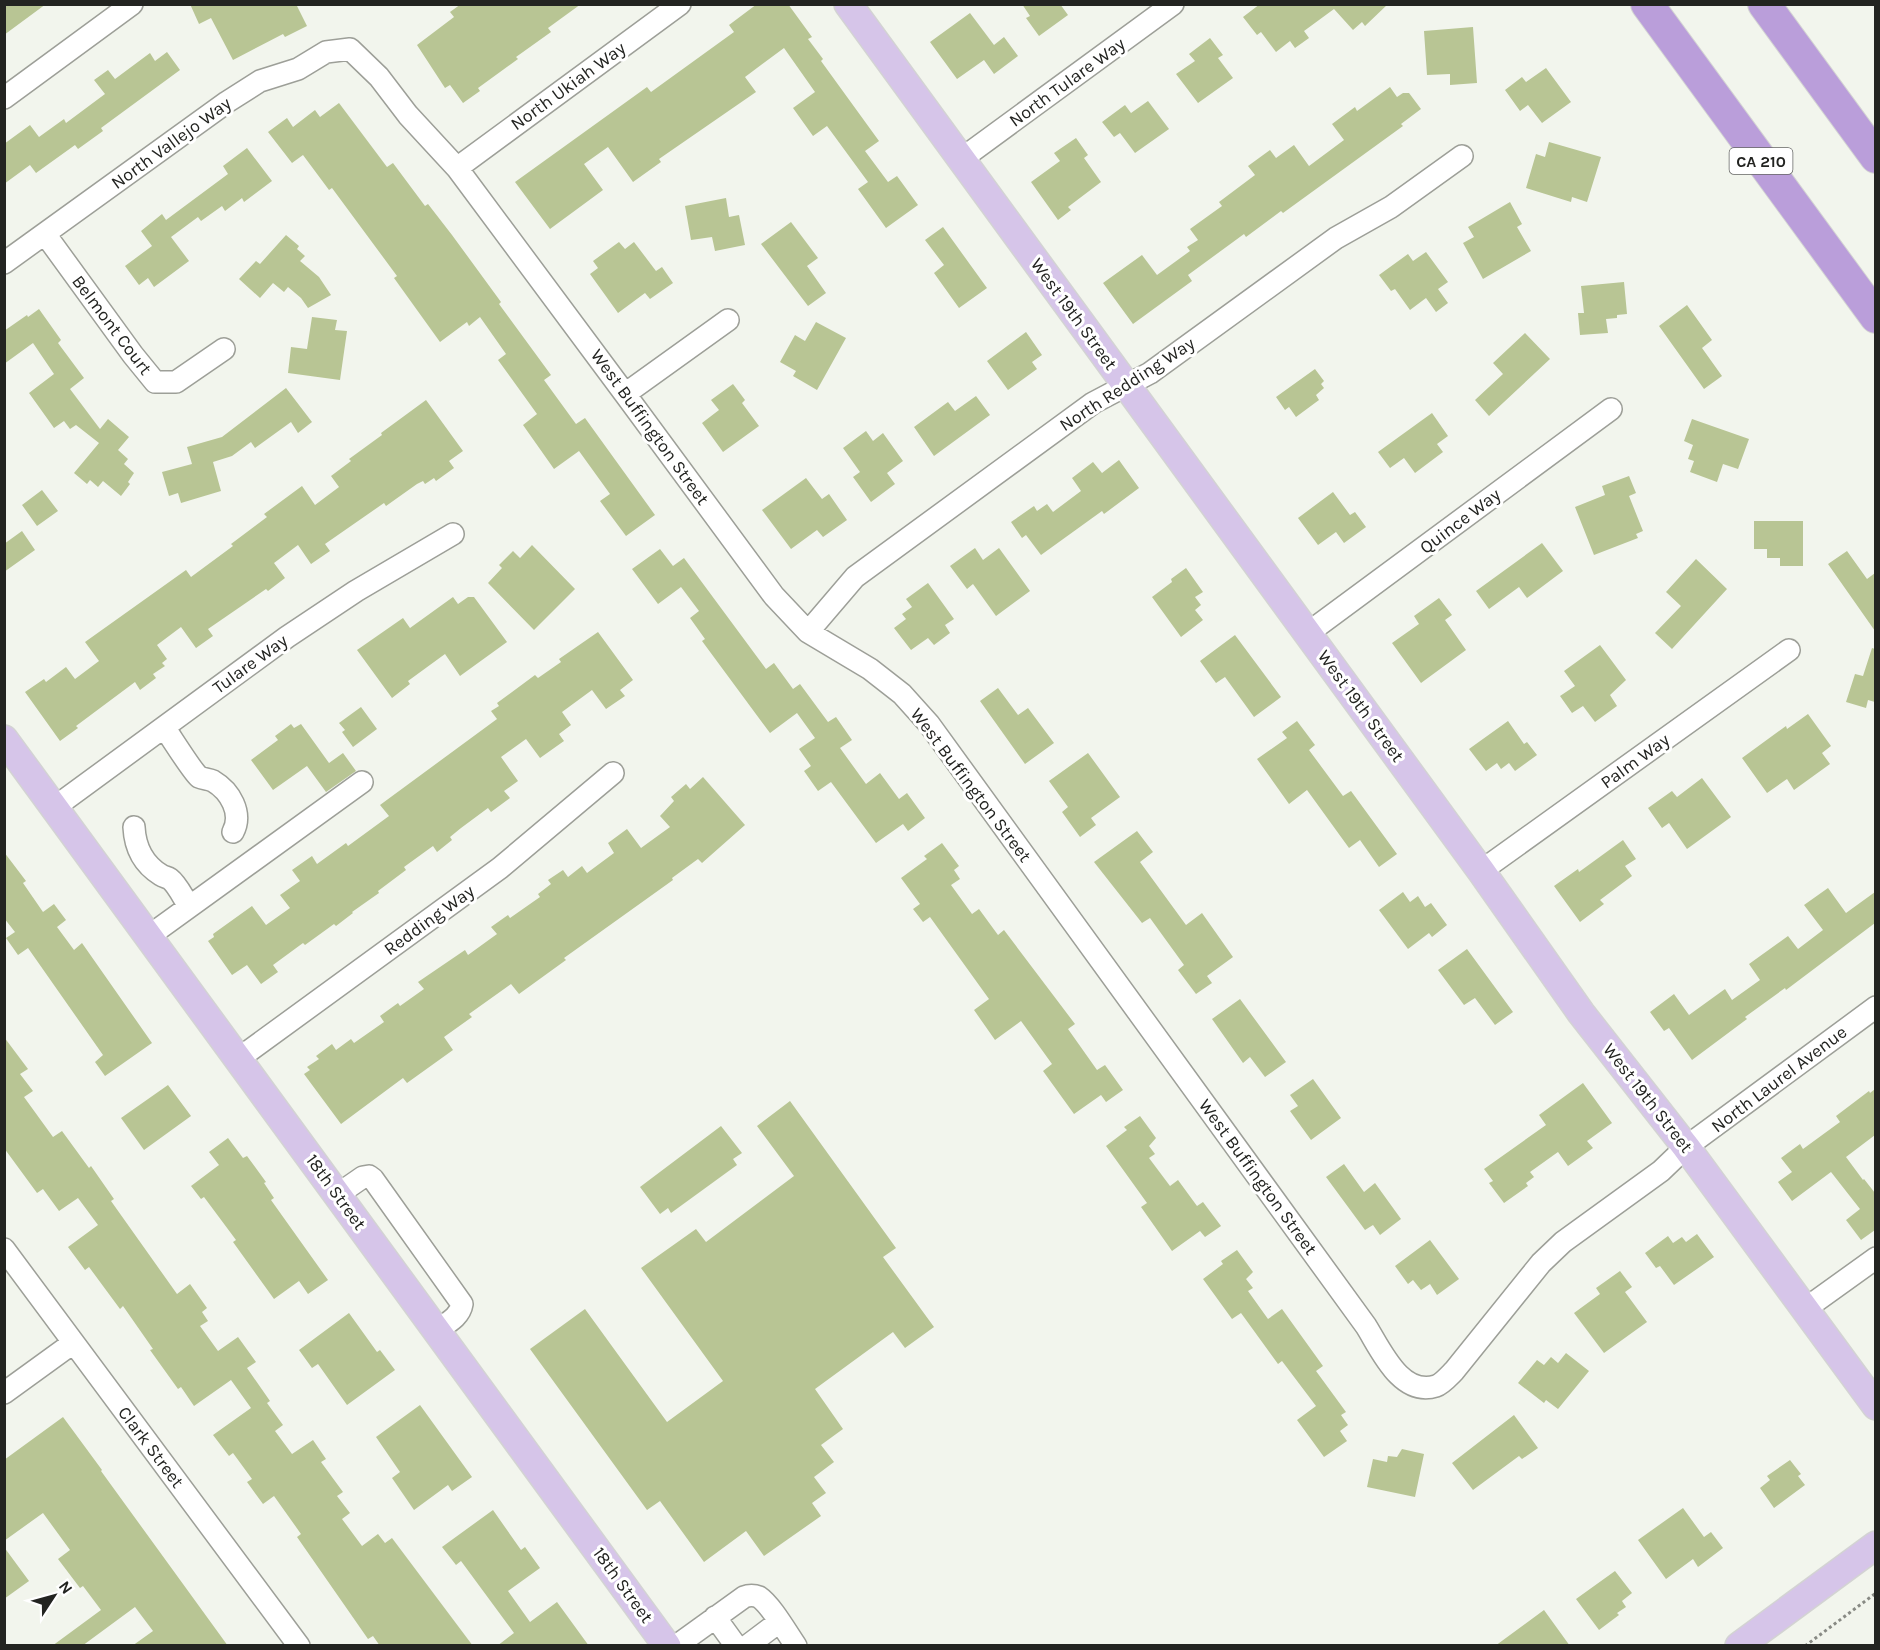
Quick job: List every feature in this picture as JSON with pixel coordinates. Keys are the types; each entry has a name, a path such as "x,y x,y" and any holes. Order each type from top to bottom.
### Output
{"highway":[{"name":"CA 210","path":"1647,4 1875,316"},
{"path":"1764,4 1875,157"}],"main road":[{"name":"West 19th Street","path":"848,4 1482,872 1581,1013 1686,1147 1875,1406"},
{"name":"18th Street","path":"4,739 667,1646"},
{"path":"1739,1646 1875,1545"}],"street":[{"path":"4,98 132,4"},
{"name":"North Ukiah Way","path":"457,168 680,4"},
{"name":"North Tulare Way","path":"960,160 1173,4"},
{"name":"West Buffington Street","path":"350,49 379,77 408,115 457,168 774,596 808,632 870,669 902,694 929,724 1359,1317 1390,1364 1404,1381 1420,1388"},
{"name":"North Vallejo Way","path":"4,263 227,102 261,81 298,69 326,52 350,49"},
{"name":"North Redding Way","path":"808,632 855,577 1093,403 1150,373 1336,238 1391,207 1462,156"},
{"name":"Belmont Court","path":"45,234 155,382 176,382 224,349"},
{"path":"625,393 728,321"},
{"name":"Quince Way","path":"1308,633 1611,409"},
{"name":"Tulare Way","path":"55,807 287,637 356,591 453,534"},
{"name":"Palm Way","path":"1482,872 1789,650"},
{"path":"164,727 200,777 211,780 228,794 236,811 237,823 233,831"},
{"name":"Redding Way","path":"238,1059 500,868 613,773"},
{"path":"149,936 362,782"},
{"path":"134,827 136,843 143,858 151,868 170,879 189,906"},
{"name":"North Laurel Avenue","path":"1420,1388 1437,1386 1454,1371 1541,1263 1563,1242 1661,1171 1686,1147 1875,1007"},
{"path":"338,1195 363,1177 369,1176 373,1179 462,1304 457,1316 437,1330"},
{"name":"Clark Street","path":"4,1249 299,1646"},
{"path":"1805,1309 1875,1258"},
{"path":"4,1393 73,1342"},
{"path":"676,1646 750,1595 757,1596 765,1602 796,1646"},
{"path":"715,1617 736,1646"},
{"path":"747,1646 778,1622"}],"path":[{"path":"1805,1646 1875,1593"}],"building":[{"path":"4,4 46,4 4,35"},
{"path":"190,4 296,4 307,26 285,37 283,34 233,60 211,18 199,24"},
{"path":"461,4 581,4 548,28 551,32 516,57 518,59 478,88 480,91 463,103 450,85 445,88 417,45 454,17 450,12"},
{"path":"757,4 788,4 812,37 808,39 823,59 821,61 879,141 865,151 888,182 897,176 918,205 886,228 858,189 868,182 827,126 813,136 793,108 815,92 784,48 745,77 756,92 659,159 661,162 633,182 608,147 584,164 603,190 550,229 515,182 647,87 651,92 734,32 729,25"},
{"path":"1022,4 1060,4 1068,15 1039,36 1026,18 1030,16"},
{"path":"1260,4 1388,4 1365,26 1362,22 1353,30 1334,9 1304,31 1309,38 1295,48 1290,41 1276,52 1261,32 1257,35 1243,17"},
{"path":"970,13 994,45 1004,37 1018,56 994,74 984,60 957,79 930,42"},
{"path":"1473,27 1477,83 1450,85 1450,74 1427,75 1424,31"},
{"path":"1210,38 1223,55 1218,58 1233,78 1198,103 1176,74 1195,61 1189,54"},
{"path":"167,52 180,70 101,128 103,131 78,149 75,145 36,173 30,165 4,184 4,144 30,125 39,137 64,119 66,123 105,94 94,80 108,70 115,79 150,53 155,61"},
{"path":"1546,68 1571,102 1542,123 1528,105 1520,111 1505,90 1522,77 1526,82"},
{"path":"1390,87 1397,97 1403,93 1409,93 1421,109 1401,124 1403,126 1283,213 1281,211 1246,237 1244,234 1188,275 1192,281 1133,324 1103,283 1142,255 1157,275 1190,251 1187,247 1198,240 1190,229 1222,206 1219,202 1255,175 1248,166 1270,150 1276,158 1294,145 1309,166 1344,140 1332,124 1355,107 1357,111"},
{"path":"1148,101 1169,129 1135,153 1120,133 1114,137 1102,122 1125,105 1131,113"},
{"path":"339,103 387,167 393,163 425,206 428,204 452,235 551,375 544,380 576,424 585,418 655,515 626,536 600,501 610,494 579,451 554,469 523,425 537,414 498,360 506,354 480,317 469,326 467,322 440,342 394,278 397,276 332,188 329,190 303,155 292,163 268,132 287,118 293,127 315,110 320,117"},
{"path":"1076,138 1088,155 1084,158 1101,182 1068,207 1071,210 1058,220 1031,182 1060,161 1054,153"},
{"path":"1549,142 1601,157 1587,202 1572,197 1571,202 1526,188 1536,154 1545,157"},
{"path":"247,148 272,181 244,202 242,198 225,211 222,206 201,221 198,217 171,237 189,261 154,287 148,278 139,285 125,266 152,246 141,231 162,214 166,220 228,174 223,166"},
{"path":"726,198 729,217 739,215 745,245 715,251 712,237 691,240 685,206"},
{"path":"1510,202 1522,224 1517,227 1531,251 1483,279 1463,243 1474,237 1468,227"},
{"path":"791,222 818,258 807,266 826,293 808,306 761,244"},
{"path":"943,227 987,288 959,308 934,273 944,265 925,240"},
{"path":"286,235 299,246 297,249 305,256 300,261 319,277 331,295 308,308 301,298 288,287 284,292 273,283 260,298 239,279 256,261 260,264"},
{"path":"619,242 625,249 634,242 656,271 662,267 673,283 650,299 645,293 618,313 590,274 598,268 593,261"},
{"path":"1426,252 1448,282 1438,289 1448,303 1436,312 1426,298 1410,310 1395,289 1391,291 1379,275 1408,254 1413,261"},
{"path":"1624,282 1627,314 1606,319 1608,333 1580,335 1578,313 1584,313 1581,286"},
{"path":"1687,305 1712,340 1702,348 1722,376 1704,389 1659,326"},
{"path":"39,309 61,340 58,343 84,378 70,389 100,429 108,419 129,437 118,450 128,459 124,464 134,473 128,482 130,484 121,496 103,481 98,487 90,480 87,484 74,473 99,443 76,425 70,429 64,421 54,428 29,393 54,374 33,343 4,364 4,331"},
{"path":"312,317 337,320 335,330 347,331 340,380 288,373 291,347 307,349"},
{"path":"816,322 846,338 817,390 793,376 796,371 780,362 795,335 805,341"},
{"path":"1026,332 1042,355 1032,362 1037,369 1008,390 987,361"},
{"path":"1525,333 1550,359 1489,416 1475,400 1503,374 1493,363"},
{"path":"1315,369 1324,381 1321,384 1324,388 1316,395 1319,400 1296,417 1289,407 1285,410 1276,397"},
{"path":"733,384 745,400 742,403 759,426 723,452 702,423 719,410 711,400"},
{"path":"286,388 312,422 298,433 291,422 255,448 251,442 232,456 213,462 221,491 181,503 178,493 169,496 162,472 192,464 187,447 222,437"},
{"path":"976,396 990,415 934,456 914,427 948,402 955,411"},
{"path":"426,400 463,451 449,461 454,468 436,481 434,478 425,484 423,481 417,484 386,506 384,503 325,544 330,551 311,564 298,545 274,563 285,578 208,629 213,636 196,648 181,627 157,645 167,659 162,663 165,666 153,674 156,678 140,690 135,682 76,726 78,728 60,741 25,692 44,679 46,682 66,667 75,679 99,661 85,642 186,570 191,577 233,546 231,544 267,517 264,514 302,486 315,505 339,487 331,476 351,461 349,459 382,435 381,433"},
{"path":"1432,413 1448,436 1437,444 1443,452 1415,473 1404,458 1390,468 1378,452"},
{"path":"1692,419 1749,439 1738,469 1723,464 1717,482 1690,472 1694,461 1688,459 1693,445 1684,441"},
{"path":"866,431 873,441 883,433 903,461 887,473 895,484 871,502 853,477 860,472 843,448"},
{"path":"1119,460 1139,488 1104,514 1102,511 1041,555 1026,535 1022,538 1011,522 1034,506 1037,511 1047,504 1053,512 1081,491 1072,478 1093,462 1102,473"},
{"path":"1629,476 1636,493 1629,496 1643,531 1636,534 1638,538 1594,555 1575,507 1605,495 1602,486"},
{"path":"806,478 822,499 829,494 847,520 823,537 817,530 791,549 762,510"},
{"path":"42,490 58,511 37,526 22,505"},
{"path":"1333,492 1350,515 1355,512 1366,527 1344,543 1336,532 1318,545 1298,518"},
{"path":"1754,521 1803,521 1803,566 1780,566 1780,558 1767,558 1767,549 1754,549"},
{"path":"22,531 35,550 4,572 4,544"},
{"path":"1542,543 1563,571 1527,598 1519,587 1489,609 1476,591"},
{"path":"532,545 575,589 534,630 488,583 502,568 499,565 513,551 520,558"},
{"path":"975,548 983,560 999,548 1030,591 996,616 973,584 967,589 950,566"},
{"path":"660,549 673,566 684,558 766,669 774,663 793,689 800,684 828,722 836,717 852,740 840,748 866,784 880,773 899,799 907,793 925,818 908,831 903,824 876,843 831,782 818,791 804,771 811,766 799,749 815,738 797,713 770,733 702,641 705,639 690,618 699,611 681,587 658,604 632,569"},
{"path":"1847,551 1867,579 1875,573 1875,631 1828,564"},
{"path":"1696,559 1727,589 1672,649 1655,633 1681,606 1666,592"},
{"path":"1186,568 1203,592 1195,597 1201,605 1195,610 1203,620 1181,637 1152,597"},
{"path":"928,583 954,619 945,625 950,633 934,645 928,638 911,650 894,628 906,619 902,614 912,607 906,599"},
{"path":"453,597 458,604 468,597 474,597 507,642 460,676 445,654 408,681 410,684 392,698 357,650 403,618 410,628"},
{"path":"1439,598 1452,615 1445,620 1466,650 1421,683 1392,643 1419,624 1414,616"},
{"path":"598,632 633,680 620,690 625,696 606,709 592,690 562,712 571,725 559,734 564,741 540,758 526,739 501,757 518,781 504,791 510,798 491,812 488,808 450,837 452,840 437,852 433,846 404,867 406,870 336,926 334,924 305,945 303,943 273,965 278,972 261,984 247,965 232,975 208,941 214,937 213,934 252,906 266,925 290,908 280,895 300,881 292,870 312,856 317,864 346,843 348,846 389,816 380,805 497,719 491,711 499,706 497,703 535,675 538,678 561,662 559,659"},
{"path":"1235,635 1281,697 1254,717 1225,677 1216,683 1200,661"},
{"path":"1600,645 1626,680 1610,695 1617,706 1595,722 1583,706 1572,713 1560,696 1575,686 1564,671"},
{"path":"1872,648 1875,649 1875,702 1868,700 1866,708 1846,702 1855,674 1863,676"},
{"path":"998,688 1018,715 1028,708 1054,743 1025,764 980,701"},
{"path":"361,707 377,729 353,747 342,732 345,730 339,723"},
{"path":"1808,714 1831,746 1822,753 1830,764 1794,790 1787,779 1767,793 1742,758 1786,726 1787,729"},
{"path":"1297,721 1315,745 1309,750 1343,796 1351,791 1397,854 1379,867 1360,840 1349,848 1307,790 1289,804 1257,759 1287,738 1282,732"},
{"path":"1508,721 1524,744 1527,742 1537,755 1515,771 1509,763 1501,769 1497,763 1486,771 1469,749"},
{"path":"291,724 294,728 301,724 329,763 343,753 356,771 326,792 307,766 273,790 251,760 278,740 275,736"},
{"path":"1088,753 1120,797 1091,818 1096,825 1080,837 1062,812 1068,807 1049,781"},
{"path":"703,777 745,825 702,863 698,859 519,994 511,984 469,1014 472,1017 444,1037 453,1050 407,1083 403,1078 341,1124 304,1074 310,1070 307,1067 319,1059 316,1056 332,1044 336,1050 351,1039 354,1043 384,1022 380,1016 398,1003 400,1006 424,989 418,982 465,950 468,955 497,934 491,927 508,915 510,918 540,897 538,894 551,884 548,880 563,870 568,877 582,866 587,873 614,853 608,843 627,829 641,848 670,827 660,816 674,801 671,797 686,784 690,789"},
{"path":"1702,778 1731,817 1687,849 1669,823 1662,828 1648,808 1672,791 1677,797"},
{"path":"1137,831 1153,852 1140,862 1186,925 1202,913 1233,957 1207,976 1212,983 1196,994 1178,970 1184,965 1150,918 1142,923 1094,862"},
{"path":"1623,840 1636,859 1625,866 1632,876 1600,900 1604,904 1580,922 1554,886 1578,869 1579,872"},
{"path":"942,843 959,866 954,870 960,879 951,885 972,914 979,909 998,935 1004,930 1075,1024 1068,1029 1097,1070 1105,1065 1123,1090 1106,1102 1101,1095 1074,1114 1043,1071 1052,1064 1021,1021 995,1040 974,1010 989,999 930,917 923,922 913,909 920,904 901,878 927,859 924,856"},
{"path":"4,852 26,881 23,883 43,912 54,904 66,920 57,927 74,950 82,943 152,1043 105,1076 95,1062 103,1055 28,948 18,955 6,938 15,932 4,918"},
{"path":"1828,888 1846,913 1875,892 1875,923 1786,990 1785,988 1745,1017 1747,1019 1692,1060 1669,1028 1664,1031 1650,1012 1674,994 1689,1015 1725,989 1732,1000 1760,980 1749,964 1788,936 1798,949 1823,930 1804,905"},
{"path":"1403,892 1410,902 1418,896 1425,907 1431,903 1447,925 1432,937 1429,933 1408,949 1379,910"},
{"path":"1467,949 1513,1012 1495,1025 1475,998 1464,1005 1438,970"},
{"path":"1240,999 1286,1062 1265,1077 1250,1057 1243,1063 1212,1019"},
{"path":"4,1037 28,1069 20,1074 33,1091 24,1097 53,1137 62,1131 89,1168 91,1166 114,1199 111,1201 177,1294 190,1284 207,1308 202,1312 208,1321 200,1326 218,1351 238,1337 256,1362 247,1368 270,1401 267,1403 283,1425 275,1431 292,1454 313,1440 326,1459 321,1462 343,1492 337,1496 350,1513 342,1519 362,1546 378,1534 385,1543 392,1538 473,1646 380,1646 373,1636 368,1639 297,1537 301,1534 274,1496 263,1504 247,1482 252,1479 233,1453 229,1456 213,1435 251,1408 231,1380 194,1406 181,1387 178,1389 150,1350 153,1349 123,1306 120,1309 89,1267 85,1270 68,1247 98,1225 78,1198 59,1211 43,1189 37,1193 4,1148"},
{"path":"1313,1079 1341,1118 1311,1140 1290,1111 1298,1106 1290,1095"},
{"path":"1583,1083 1612,1123 1587,1141 1593,1148 1568,1166 1558,1152 1530,1172 1534,1177 1526,1183 1528,1186 1504,1203 1489,1183 1493,1181 1484,1169 1546,1125 1539,1115"},
{"path":"168,1085 191,1116 144,1150 121,1118"},
{"path":"1875,1089 1875,1135 1846,1157 1875,1193 1875,1230 1861,1240 1846,1220 1860,1209 1831,1172 1792,1201 1778,1182 1792,1172 1781,1158 1800,1144 1803,1149 1840,1122 1836,1116"},
{"path":"790,1101 896,1248 883,1257 934,1327 905,1348 893,1332 815,1389 843,1429 821,1445 834,1462 814,1477 826,1493 812,1503 821,1516 764,1556 746,1531 704,1562 660,1501 647,1510 530,1349 585,1309 667,1422 723,1381 641,1268 696,1229 706,1242 794,1176 757,1126"},
{"path":"1140,1116 1156,1138 1149,1146 1155,1154 1149,1158 1170,1186 1178,1180 1197,1206 1203,1202 1221,1226 1205,1237 1200,1231 1172,1251 1141,1207 1147,1203 1106,1146 1127,1130 1124,1127"},
{"path":"721,1126 742,1153 733,1159 737,1165 671,1213 668,1208 660,1214 640,1187"},
{"path":"228,1138 243,1158 247,1156 266,1182 264,1183 274,1198 271,1200 328,1280 308,1294 299,1281 274,1299 233,1242 236,1240 204,1197 201,1199 191,1186 219,1165 209,1152"},
{"path":"1344,1164 1364,1192 1375,1183 1401,1219 1380,1235 1373,1225 1365,1230 1326,1177"},
{"path":"1697,1234 1714,1257 1674,1285 1660,1266 1656,1268 1645,1253 1668,1236 1673,1243 1682,1237 1686,1242"},
{"path":"1430,1240 1459,1279 1437,1295 1430,1284 1421,1290 1413,1280 1408,1284 1395,1266"},
{"path":"1237,1250 1253,1272 1246,1279 1253,1288 1248,1291 1268,1319 1282,1309 1323,1366 1316,1371 1346,1412 1341,1415 1348,1425 1340,1431 1347,1441 1324,1457 1297,1420 1316,1406 1282,1361 1278,1364 1241,1313 1232,1319 1203,1279 1223,1264 1221,1261"},
{"path":"1620,1271 1632,1287 1625,1292 1647,1322 1604,1353 1574,1313 1600,1294 1596,1288"},
{"path":"349,1313 377,1352 380,1350 395,1370 347,1405 318,1364 312,1368 299,1350"},
{"path":"1566,1353 1589,1371 1558,1409 1546,1400 1544,1403 1518,1383 1537,1360 1544,1365 1551,1357 1558,1363"},
{"path":"420,1405 472,1477 452,1491 448,1485 414,1510 392,1478 400,1472 376,1437"},
{"path":"1514,1415 1538,1448 1522,1459 1519,1456 1473,1490 1452,1463"},
{"path":"63,1417 228,1646 132,1646 153,1631 135,1607 82,1646 52,1646 101,1610 83,1586 80,1588 58,1559 70,1550 43,1513 4,1541 4,1460"},
{"path":"1402,1449 1424,1454 1415,1497 1367,1487 1373,1459 1387,1462 1388,1456 1397,1457"},
{"path":"1790,1460 1801,1474 1798,1476 1805,1485 1774,1508 1760,1488 1770,1480 1767,1476"},
{"path":"1683,1508 1704,1537 1711,1532 1723,1548 1698,1567 1693,1559 1666,1579 1638,1540"},
{"path":"493,1510 521,1550 525,1547 540,1568 508,1591 530,1622 557,1602 589,1646 497,1646 514,1633 461,1561 456,1565 442,1547"},
{"path":"4,1547 29,1581 4,1599"},
{"path":"1615,1571 1632,1593 1622,1601 1626,1607 1617,1613 1619,1615 1599,1630 1576,1599"},
{"path":"1544,1610 1570,1646 1495,1646"}]}
